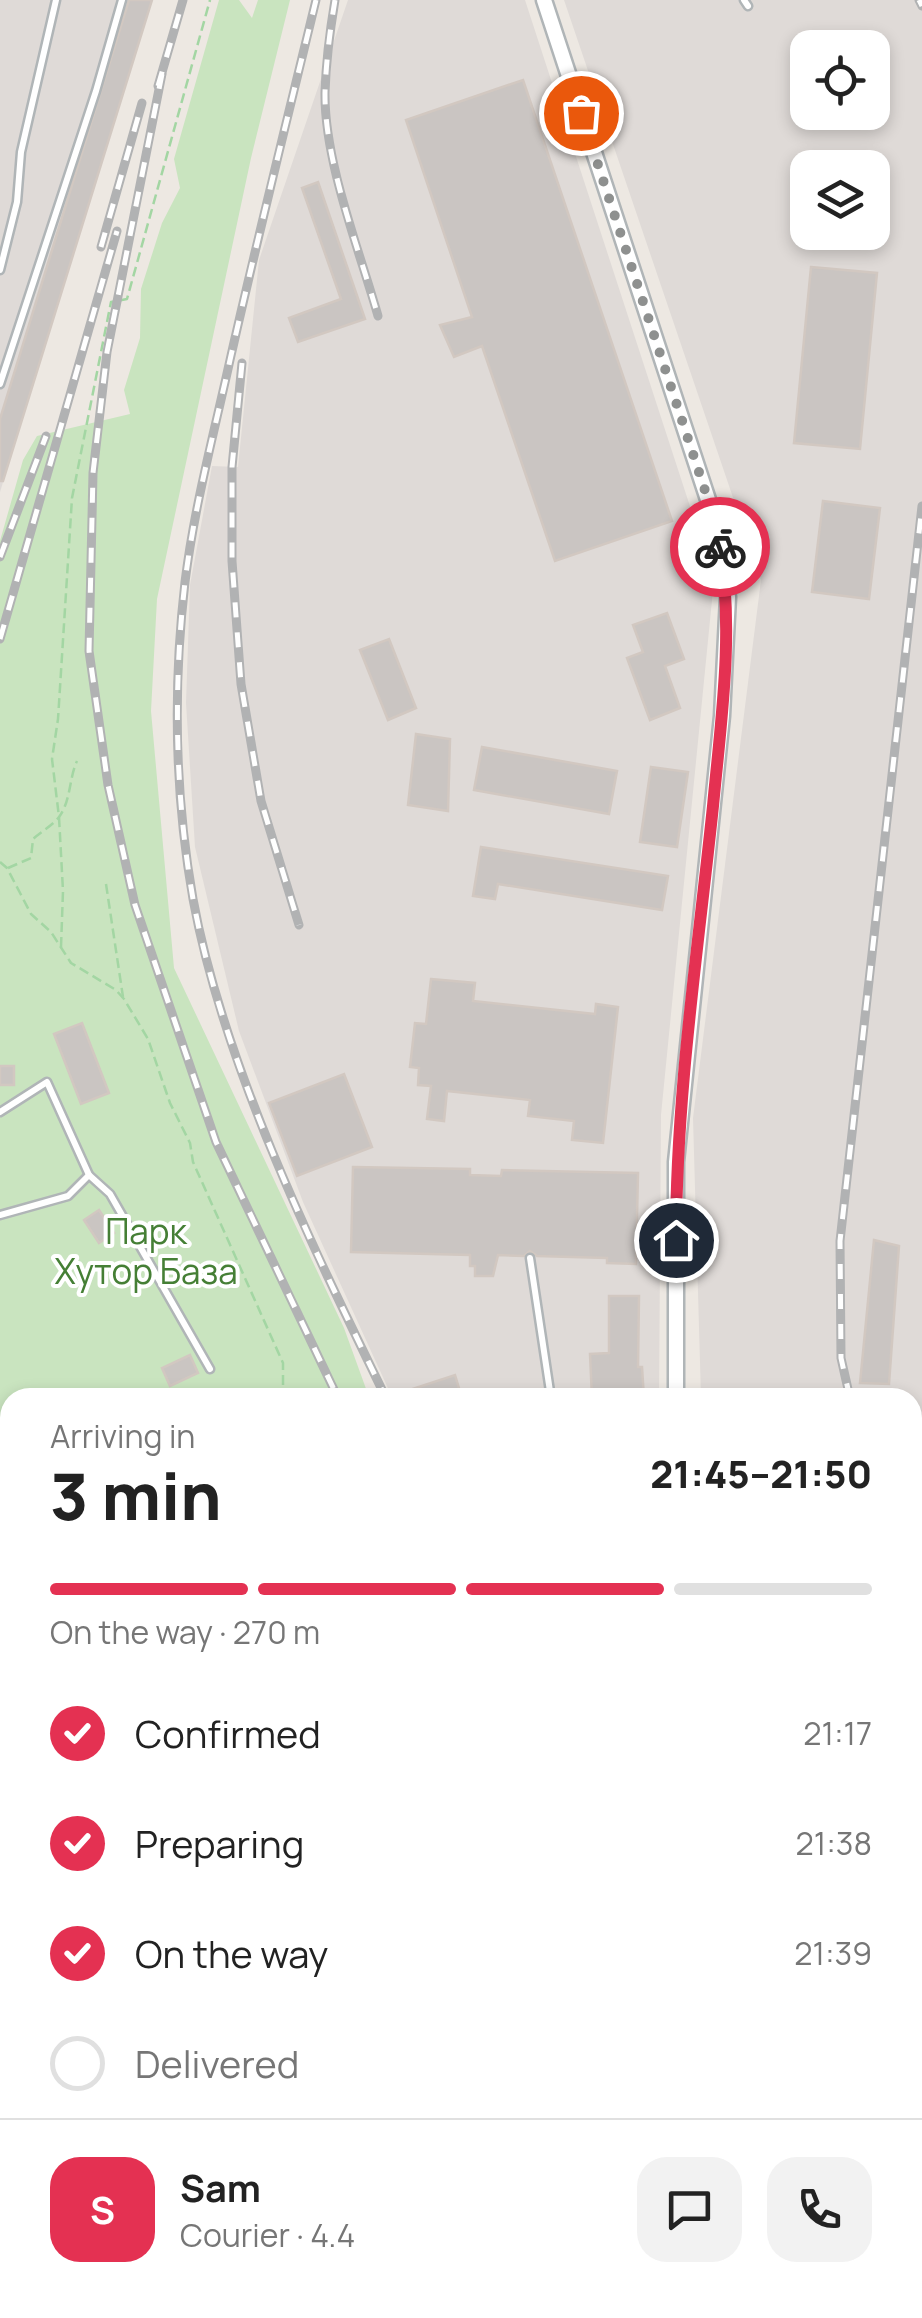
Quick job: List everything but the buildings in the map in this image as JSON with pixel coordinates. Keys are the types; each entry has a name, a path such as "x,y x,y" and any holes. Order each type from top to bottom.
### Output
{"street":[{"path":"544,0 717,527 728,597 722,716 676,1162 676,1388"}],"lane":[{"path":"0,270 17,202 21,152 56,0"},
{"path":"0,384 122,0"},
{"path":"0,1112 47,1082 89,1176 110,1194 210,1369"},
{"path":"0,1215 68,1196 89,1176"},
{"path":"530,1258 550,1388"}],"path":[{"path":"61,947 63,891 52,760 72,498 111,302 128,299 210,0"},
{"path":"8,868 31,858 33,839 59,818 77,761"},
{"path":"0,862 8,868 32,914 52,932 71,964 116,990 148,1039 170,1103 190,1142 193,1162 284,1363 284,1388"},
{"path":"106,884 124,999"}],"shaded area":[{"path":"0,0 152,0 0,492"},
{"path":"348,0 525,0 714,580 661,1115 659,1388 388,1388 303,1202 239,1031 195,847 186,703 190,585 212,466 238,467 259,260"},
{"path":"564,0 922,0 922,1388 701,1388 693,1118 761,580"}],"green space":[{"name":"Парк Хутор База","path":"219,0 239,0 252,18 258,0 290,0 251,158 157,599 151,711 174,968 344,1328 366,1388 0,1388 0,541 23,460 37,436 130,414 124,390 140,338 141,289 162,223 180,188 174,159"}],"railway":[{"path":"158,86 183,0"},
{"path":"316,0 194,526 179,661 179,781 193,899 225,1025 300,1217 381,1388"},
{"path":"335,0 326,69 326,119 336,176 378,316"},
{"path":"919,0 922,6"},
{"path":"162,74 107,352 93,473 89,651 108,785 135,905 216,1142 333,1388"},
{"path":"101,247 142,103"},
{"path":"0,639 117,231"},
{"path":"242,363 232,467 232,561 241,684 261,801 299,925"},
{"path":"0,557 46,436"},
{"path":"848,1388 841,1358 840,1241 922,506"}],"way so far":[{"path":"581,113 717,527 720,547"}],"route":[{"path":"676,1240 676,1162 722,716 728,597 720,547"}]}
